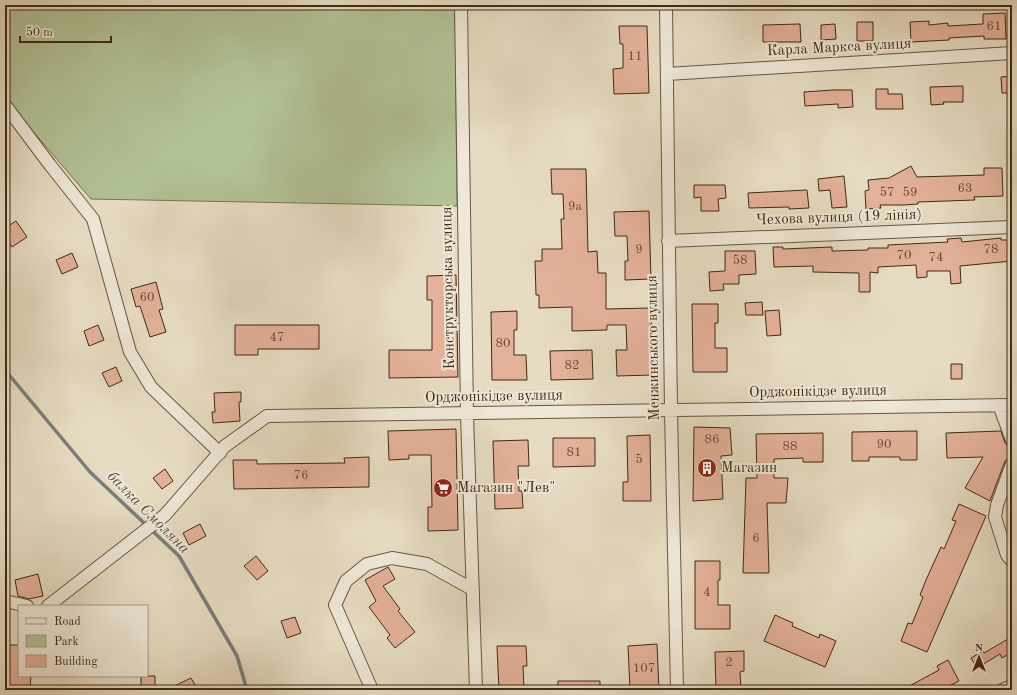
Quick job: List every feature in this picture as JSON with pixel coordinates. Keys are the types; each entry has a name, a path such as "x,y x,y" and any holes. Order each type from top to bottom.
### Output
{"street":[{"name":"Конструкторська вулиця","path":"461,5 466,414 476,690"},
{"name":"Менжинського вулиця","path":"666,5 668,241 677,690"},
{"name":"Карла Маркса вулиця","path":"667,74 1012,53"},
{"path":"5,104 50,165 93,219 130,352 151,387 220,453"},
{"name":"Чехова вулиця (19 лiнiя)","path":"668,241 1012,227"},
{"path":"999,405 1012,440"},
{"name":"Орджонікідзе вулиця","path":"49,605 165,514 225,446 267,416 1012,405"},
{"path":"1012,464 997,505 995,517 1007,555 1012,561"},
{"path":"372,690 335,605 346,581 367,564 392,558 427,564 472,589"},
{"path":"5,601 23,605"},
{"path":"1002,690 1012,686"}],"green space":[{"path":"5,5 455,5 457,206 91,199 5,97"}],"building":[{"path":"1005,13 1006,39 984,39 984,36 911,42 910,22 929,21 929,25 948,23 948,26 983,24 983,14"},
{"path":"857,22 873,22 873,41 857,41"},
{"path":"800,24 801,42 763,42 763,25"},
{"path":"835,24 836,39 821,40 821,25"},
{"path":"619,26 647,26 649,93 614,94 613,69 623,68 623,44 620,44"},
{"path":"1012,76 1012,93 1002,93 1001,77"},
{"path":"963,86 963,102 943,102 944,104 931,105 930,87"},
{"path":"876,89 888,89 888,94 902,94 903,109 876,109"},
{"path":"852,90 853,107 838,108 838,104 805,106 804,92"},
{"path":"911,166 917,177 984,175 984,168 1002,168 1003,196 974,197 975,200 918,202 918,204 904,205 880,205 881,208 866,209 865,191 869,190 868,180 889,178"},
{"path":"551,169 586,169 588,252 597,251 598,273 606,273 606,309 651,308 652,375 617,376 616,350 627,350 626,325 607,325 607,330 572,331 572,307 539,308 539,295 536,295 535,261 542,261 542,249 562,249 561,219 564,219 563,194 552,194"},
{"path":"844,176 847,207 832,208 830,190 819,191 818,179"},
{"path":"694,185 725,185 726,198 718,199 719,211 701,211 701,197 694,198"},
{"path":"807,190 809,208 749,208 748,193"},
{"path":"649,211 651,279 625,280 625,261 628,261 627,236 615,236 614,212"},
{"path":"16,221 27,237 12,247 5,236 5,228"},
{"path":"961,238 962,242 1001,238 1001,240 1012,240 1012,261 960,266 961,283 951,284 950,271 927,271 927,277 917,278 916,265 878,267 878,273 870,272 870,292 859,292 859,273 813,272 813,266 774,267 773,247 783,247 783,249 832,247 832,251 868,250 868,248 888,248 888,245 948,242 947,239"},
{"path":"725,251 755,251 756,274 739,275 739,284 723,284 724,290 710,291 709,272 725,271"},
{"path":"72,253 78,267 62,274 56,260"},
{"path":"456,275 458,377 389,378 389,350 432,350 432,300 427,300 427,276"},
{"path":"156,282 163,309 159,310 166,332 150,337 140,306 136,307 131,289"},
{"path":"762,302 763,315 746,315 745,303"},
{"path":"692,304 718,304 718,323 715,323 715,348 727,348 727,372 693,372"},
{"path":"779,310 781,335 767,336 765,311"},
{"path":"517,311 517,330 514,330 514,355 526,355 527,380 492,380 491,312"},
{"path":"98,325 104,340 89,346 84,331"},
{"path":"235,325 319,325 319,349 258,349 258,355 235,355"},
{"path":"592,350 593,379 551,380 550,351"},
{"path":"951,364 962,364 962,379 951,379"},
{"path":"116,367 122,381 109,387 102,373"},
{"path":"241,392 241,402 239,402 240,421 213,423 212,412 215,412 214,393"},
{"name":"Магазин","path":"694,427 730,428 732,455 721,456 723,499 693,501"},
{"path":"456,429 458,530 428,531 428,507 432,507 431,455 409,455 409,459 389,460 388,431"},
{"path":"917,431 917,460 900,460 900,457 869,457 869,461 852,461 852,432"},
{"path":"1001,431 1005,443 1011,447 1012,455 1005,461 990,501 965,488 983,457 947,458 946,433"},
{"path":"823,433 823,462 803,462 803,458 774,459 774,478 788,478 786,503 767,503 769,573 743,573 746,478 757,478 756,434"},
{"path":"650,435 651,501 623,501 623,482 628,482 627,436"},
{"path":"553,438 595,438 595,466 553,467"},
{"path":"528,440 529,466 518,466 519,491 522,491 523,508 495,509 493,441"},
{"path":"369,457 369,487 234,489 233,460 257,460 257,464 345,463 344,458"},
{"path":"165,469 173,481 162,489 153,478"},
{"path":"959,504 986,516 927,652 901,641 908,623 912,624 923,597 920,595 926,580 941,547 944,549 956,521 952,520"},
{"path":"200,524 206,536 189,545 183,533"},
{"path":"256,556 268,571 257,580 244,566"},
{"path":"695,561 720,561 718,605 730,605 730,629 695,629"},
{"path":"388,567 395,579 383,586 400,609 398,611 415,632 395,648 387,638 390,635 369,607 376,601 365,580"},
{"path":"38,574 43,596 29,599 18,596 15,580"},
{"path":"775,615 793,623 792,626 819,638 820,634 836,641 825,667 764,641"},
{"path":"295,617 301,633 287,638 281,621"},
{"path":"1008,639 1012,646 1012,652 1002,658 1000,654 977,668 971,658 983,651 984,653"},
{"path":"657,644 659,690 630,690 628,646"},
{"path":"5,645 18,645 18,677 31,677 30,690 5,690"},
{"path":"497,646 526,646 527,666 523,666 524,690 499,690"},
{"path":"744,651 744,671 740,672 741,690 716,690 715,652"},
{"path":"948,660 959,681 941,690 902,690 939,670 937,666"},
{"path":"155,676 155,690 141,690 141,677"},
{"path":"191,678 198,690 166,690"},
{"path":"558,681 600,681 600,690 558,690"}],"waterway":[{"name":"балка Смоляна","path":"5,370 90,472 179,556 237,656 247,690"}],"place":[{"name":"Магазин","path":"707,468"},
{"name":"Магазин \"Лев\"","path":"443,488"}]}
